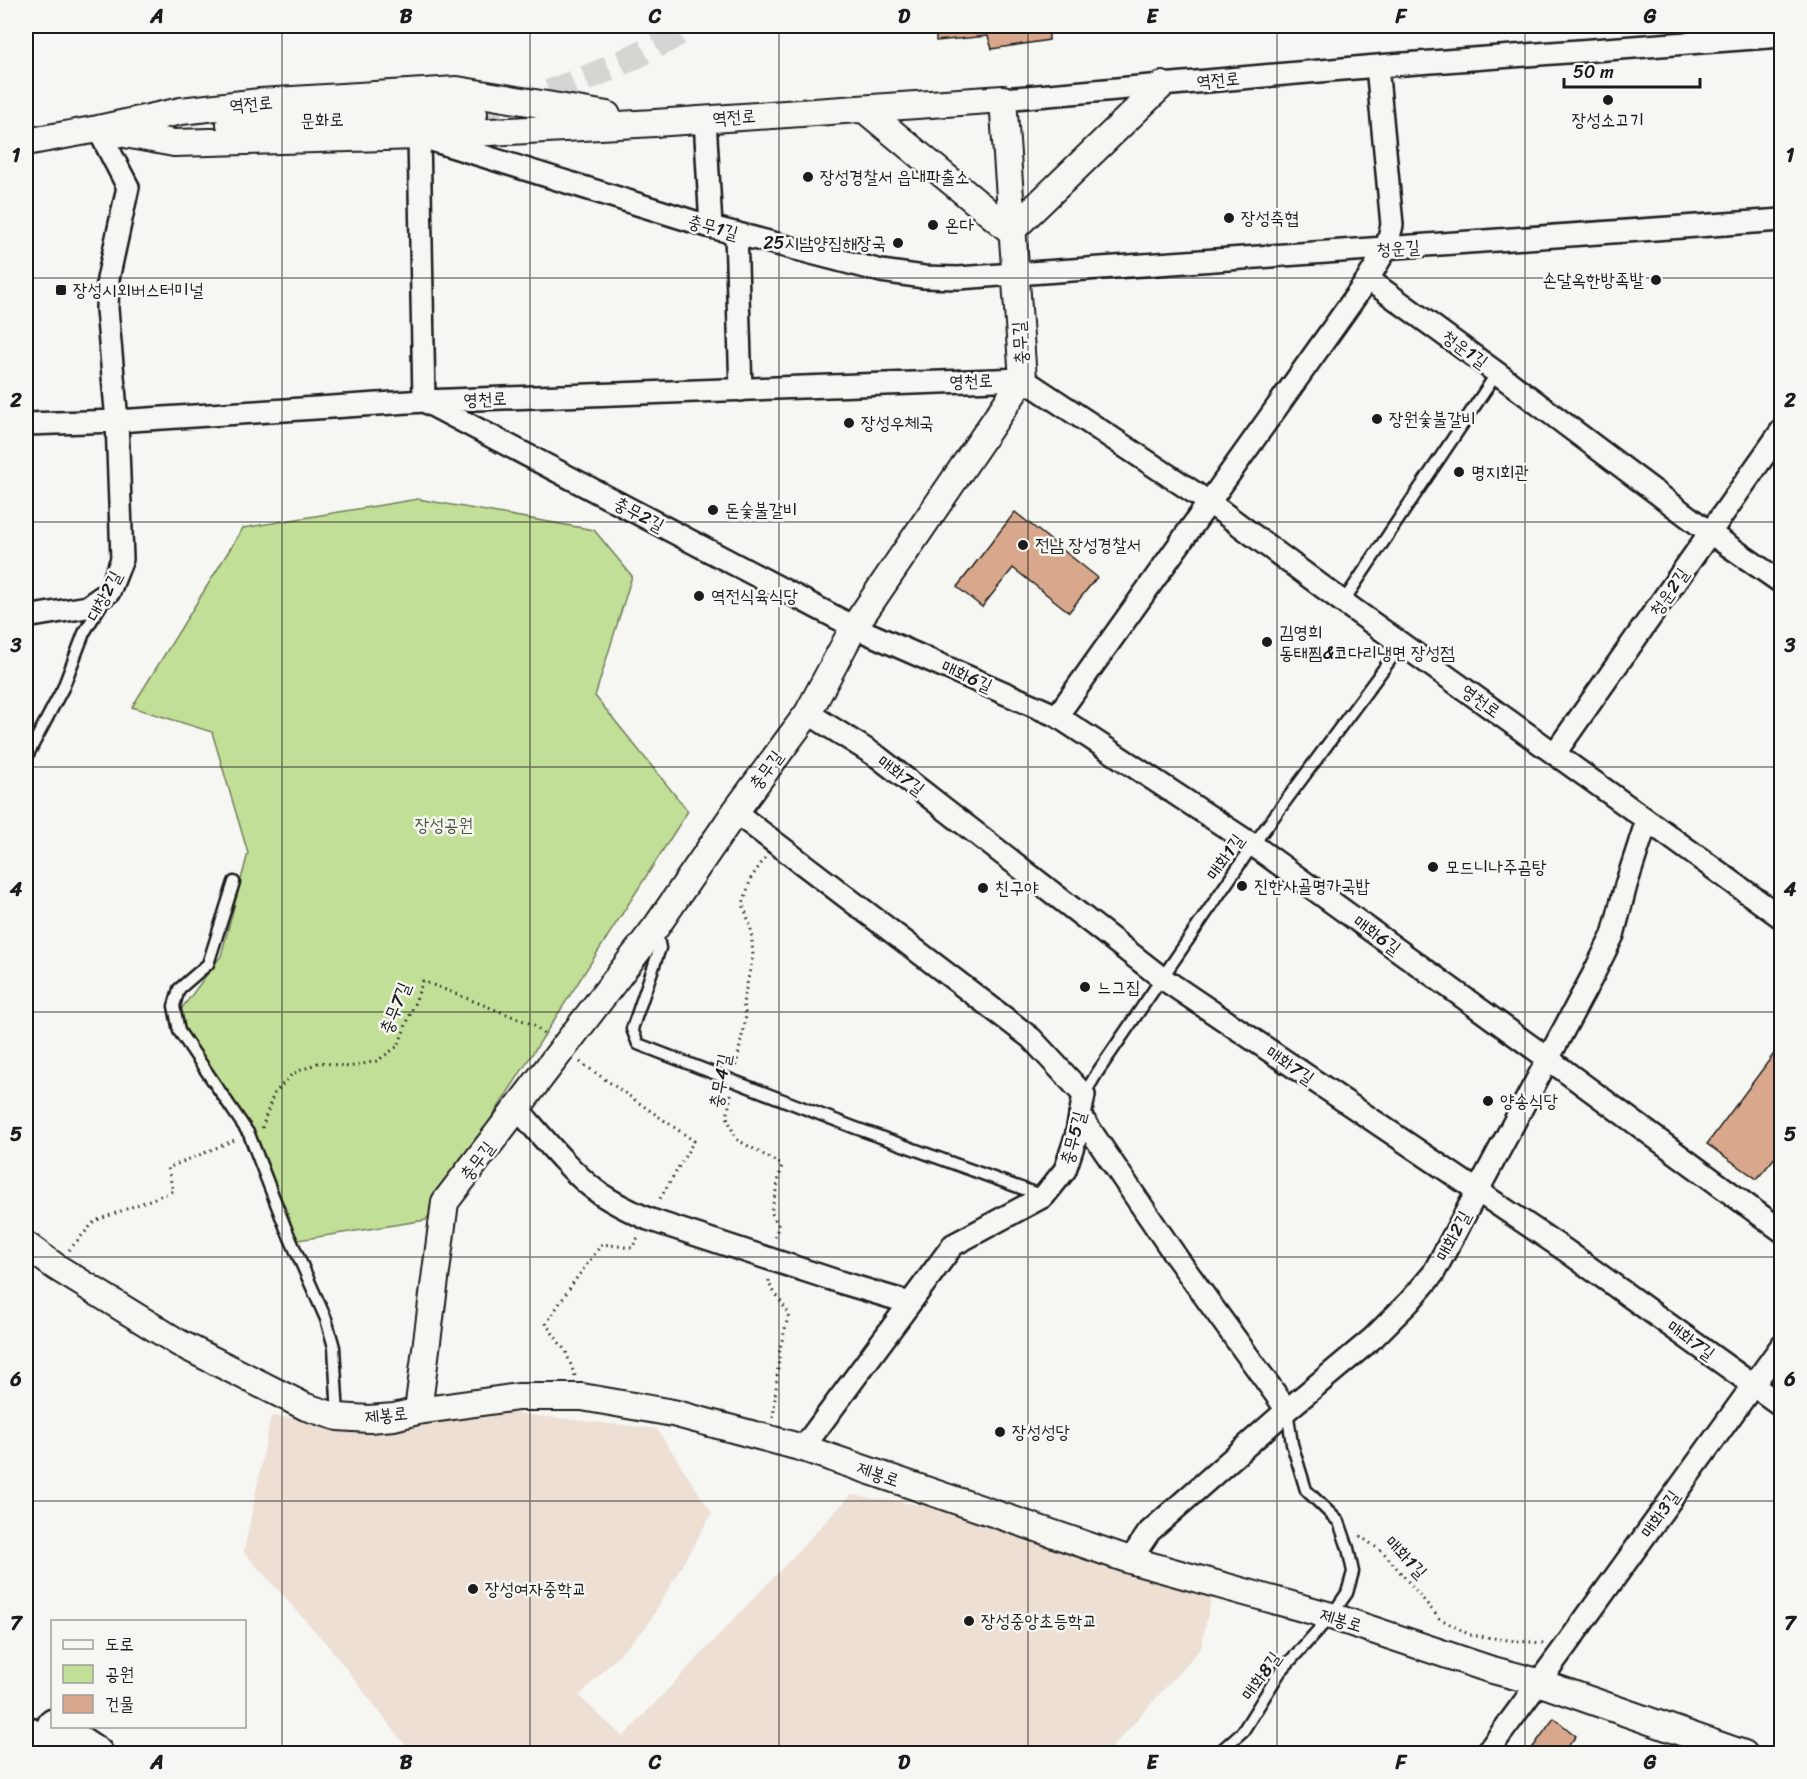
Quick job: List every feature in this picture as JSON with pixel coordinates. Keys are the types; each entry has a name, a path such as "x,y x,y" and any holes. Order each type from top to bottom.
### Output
{"highway":[{"path":"26,1708 51,1725"},
{"path":"56,1728 96,1754"},
{"path":"26,1733 58,1754"}],"street":[{"name":"역전로","path":"98,129 174,143 419,136 655,123 1003,99 1377,66 1782,36"},
{"path":"1057,716 1368,279 1386,249 1392,225 1377,66"},
{"path":"864,109 1011,231 1162,84"},
{"name":"역전로","path":"26,142 181,111 260,102 457,90 655,123"},
{"name":"충무길","path":"418,1411 445,1202 656,927 735,812 808,713 854,627 1023,379 1003,99"},
{"name":"문화로","path":"98,129 474,114"},
{"path":"705,119 711,227"},
{"name":"대창2길","path":"98,129 128,187 108,279 107,309 117,421 122,560 109,592"},
{"path":"419,136 424,401"},
{"name":"충무1길","path":"419,136 711,227 890,273 935,278 1015,274"},
{"name":"청운길","path":"1015,274 1782,220"},
{"path":"736,233 741,390"},
{"name":"청운1길","path":"1368,279 1710,533 1782,583"},
{"name":"영천로","path":"26,424 117,421 424,401 1023,379 1210,503 1343,602 1782,918"},
{"name":"충무2길","path":"424,401 854,627"},
{"name":"청운2길","path":"1555,753 1782,430"},
{"path":"26,617 87,607 109,592"},
{"name":"매화6길","path":"854,627 1057,716 1253,845 1782,1231"},
{"name":"매화7길","path":"808,713 878,757 1162,978 1565,1250 1782,1406"},
{"name":"충무5길","path":"735,812 1031,1038 1082,1105 1076,1137 1065,1170 1044,1196 953,1245 803,1448"},
{"name":"매화2길","path":"1130,1560 1149,1532 1287,1410 1373,1338 1433,1274 1613,935 1647,820"},
{"path":"1082,1105 1177,1258 1287,1410"},
{"path":"517,1108 558,1154 594,1189 622,1207 648,1219 910,1303"},
{"name":"제봉로","path":"26,1245 56,1267 179,1343 306,1407 338,1416 369,1419 518,1397 582,1397 674,1413 803,1448 1130,1560 1331,1616 1489,1669 1538,1682 1744,1754"},
{"name":"매화3길","path":"1486,1754 1782,1345"}],"lane":[{"path":"1343,602 1497,373"},
{"name":"대창2길","path":"26,758 63,688 84,633 109,592"},
{"name":"매화1길","path":"1082,1105 1097,1073 1253,845 1402,644"},
{"path":"234,882 208,964 179,990 174,1006 179,1031 249,1134 289,1235 326,1319 334,1347 338,1416"},
{"path":"656,927 660,948 632,1029 638,1044 854,1127 1044,1196"},
{"path":"1287,1410 1292,1444 1306,1490 1339,1522"},
{"name":"매화8길","path":"1217,1754 1243,1731 1280,1672 1331,1616 1347,1593 1353,1572 1339,1522"}],"path":[{"name":"충무4길","path":"770,1438 780,1348 789,1314 769,1284 778,1225 771,1212 782,1165 736,1139 727,1118 746,1016 743,1003 753,956 751,928 743,904 751,878 775,844"},
{"name":"충무7길","path":"56,1267 94,1221 173,1191 168,1168 263,1127 273,1095 292,1074 320,1062 349,1067 377,1061 398,1046 423,981 534,1025 562,1049"},
{"name":"매화1길","path":"1339,1522 1384,1553 1439,1618 1470,1635 1567,1644"}],"shaded area":[{"path":"503,1412 657,1429 712,1513 647,1626 579,1696 623,1737 851,1495 956,1510 1212,1594 1201,1648 1107,1753 412,1754 331,1649 244,1552 271,1416 379,1429"}],"green space":[{"name":"장성공원","path":"418,499 594,530 632,576 595,696 688,811 426,1220 292,1241 249,1134 176,1016 221,956 248,853 212,732 132,707 243,528"}],"building":[{"path":"936,26 1074,26 1075,28 1049,31 1049,40 992,49 988,36 936,41"},
{"name":"전남 장성경찰서","path":"1015,512 1097,577 1069,612 1013,568 982,607 957,587"},
{"path":"1782,1043 1782,1149 1757,1179 1707,1144"},
{"path":"1554,1718 1576,1736 1562,1754 1528,1754"}],"tunnel":[{"path":"474,114 521,102 576,82 615,66 690,26"}],"place":[{"name":"장성소고기","path":"1608,100"},
{"name":"장성경찰서 읍내파출소","path":"808,177"},
{"name":"장성축협","path":"1229,218"},
{"name":"온다","path":"933,225"},
{"name":"25시남양집해장국","path":"898,243"},
{"name":"손달옥한방족발","path":"1656,280"},
{"name":"장성시외버스터미널","path":"61,290"},
{"name":"장원숯불갈비","path":"1377,419"},
{"name":"장성우체국","path":"849,423"},
{"name":"명지회관","path":"1459,472"},
{"name":"돈숯불갈비","path":"713,510"},
{"name":"전남 장성경찰서","path":"1023,545"},
{"name":"역전식육식당","path":"699,596"},
{"name":"김영희 동태찜&코다리냉면 장성점","path":"1267,642"},
{"name":"모드니나주곰탕","path":"1433,867"},
{"name":"진한사골명가국밥","path":"1242,886"},
{"name":"친구야","path":"983,888"},
{"name":"느그집","path":"1085,987"},
{"name":"양송식당","path":"1488,1101"},
{"name":"장성성당","path":"1000,1432"},
{"name":"장성여자중학교","path":"473,1589"},
{"name":"장성중앙초등학교","path":"969,1621"}]}
